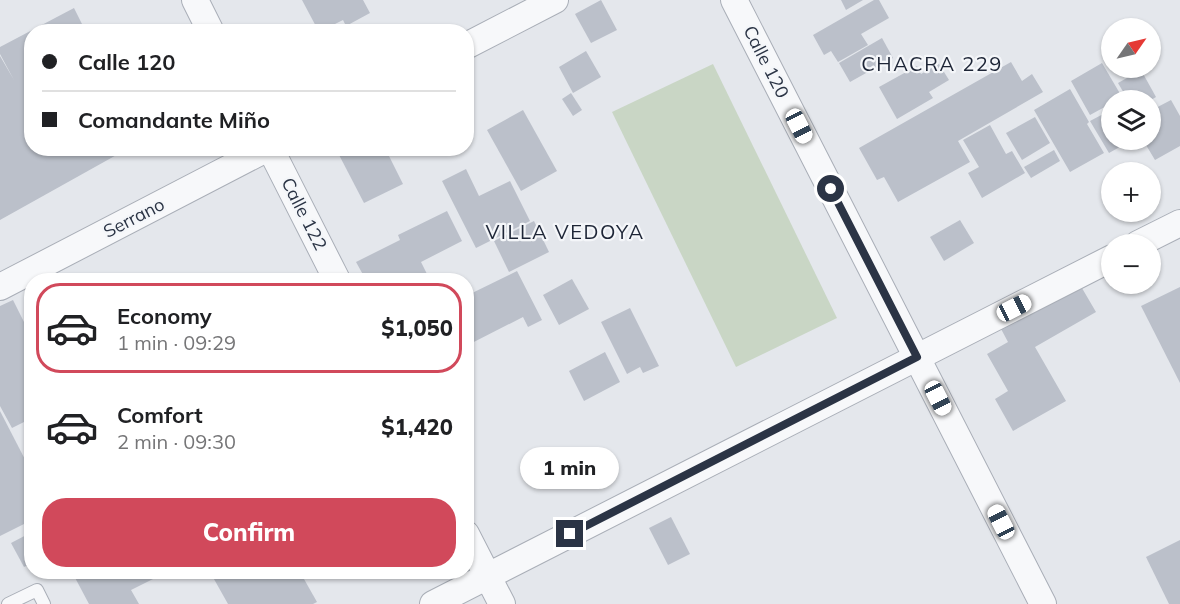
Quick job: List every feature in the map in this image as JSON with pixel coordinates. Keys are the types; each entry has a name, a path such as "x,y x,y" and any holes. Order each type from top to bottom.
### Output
{"street":[{"path":"195,0 207,24"},
{"path":"474,42 555,0"},
{"name":"Calle 120","path":"735,0 1043,604"},
{"name":"Serrano","path":"27,273 254,156"},
{"name":"Calle 122","path":"273,156 333,273"},
{"path":"1158,234 1180,223"},
{"path":"433,604 1101,264"},
{"name":"Serrano","path":"0,287 24,275"},
{"path":"474,549 502,604"}],"lane":[{"path":"8,604 37,590 44,604"}],"green space":[{"path":"713,64 837,318 736,367 612,112"}],"building":[{"path":"302,0 363,0 370,13 350,24 345,24 343,20 335,24 315,24"},
{"path":"601,0 617,30 591,43 575,14"},
{"path":"841,0 863,0 846,10"},
{"path":"874,0 879,0 889,18 861,34 868,45 838,62 831,51 824,55 813,35"},
{"path":"74,8 82,24 44,24"},
{"path":"24,34 24,156 115,156 0,220 0,56 14,80 0,54 0,47"},
{"path":"882,38 893,58 850,82 839,63"},
{"path":"586,51 601,77 573,93 559,67"},
{"path":"1011,62 1022,81 1032,74 1043,92 958,141 970,162 898,202 884,177 877,180 859,148"},
{"path":"939,64 949,80 929,92 933,98 897,119 879,87 917,66 921,74"},
{"path":"1101,64 1101,78 1111,78 1118,90 1101,90 1101,109 1090,115 1071,81"},
{"path":"1127,78 1145,78 1152,90 1122,90 1118,83"},
{"path":"1070,89 1104,153 1070,172 1034,110"},
{"path":"571,93 582,110 573,116 562,99"},
{"path":"1171,100 1180,116 1180,146 1155,160 1149,150 1161,150 1161,105"},
{"path":"523,110 557,171 521,191 487,130"},
{"path":"1101,115 1101,140 1090,121"},
{"path":"1035,117 1050,143 1022,160 1006,133"},
{"path":"990,125 1006,154 1012,151 1025,173 982,198 968,173 979,167 963,140"},
{"path":"1054,150 1060,161 1031,178 1024,167"},
{"path":"340,156 389,156 403,184 364,203"},
{"path":"466,169 479,196 510,181 530,221 476,248 442,181"},
{"path":"447,211 462,241 421,262 426,273 362,273 356,262 400,240 398,235"},
{"path":"960,220 974,243 944,261 930,237"},
{"path":"534,221 549,252 509,272 494,241"},
{"path":"517,271 542,320 528,327 523,317 474,342 474,292"},
{"path":"572,279 589,309 559,325 543,295"},
{"path":"1079,283 1096,312 1035,347 1066,401 1013,431 995,399 1008,391 987,354 1008,342 1000,327"},
{"path":"1180,287 1180,383 1141,306"},
{"path":"13,300 24,322 24,422 12,428 0,406 0,306"},
{"path":"630,308 659,366 643,373 640,367 627,374 601,322"},
{"path":"605,352 620,382 584,401 569,371"},
{"path":"0,411 24,458 24,524 0,536"},
{"path":"671,517 690,554 668,565 649,528"},
{"path":"24,536 24,567 11,543"},
{"path":"1180,540 1180,604 1169,604 1146,557"},
{"path":"76,579 153,579 131,590 139,604 89,604"},
{"path":"214,579 304,579 317,602 313,604 228,604"}],"district":[{"name":"CHACRA 229","path":"932,64"},
{"name":"VILLA VEDOYA","path":"565,232"}],"route":[{"path":"570,534 917,357 831,189"}]}
